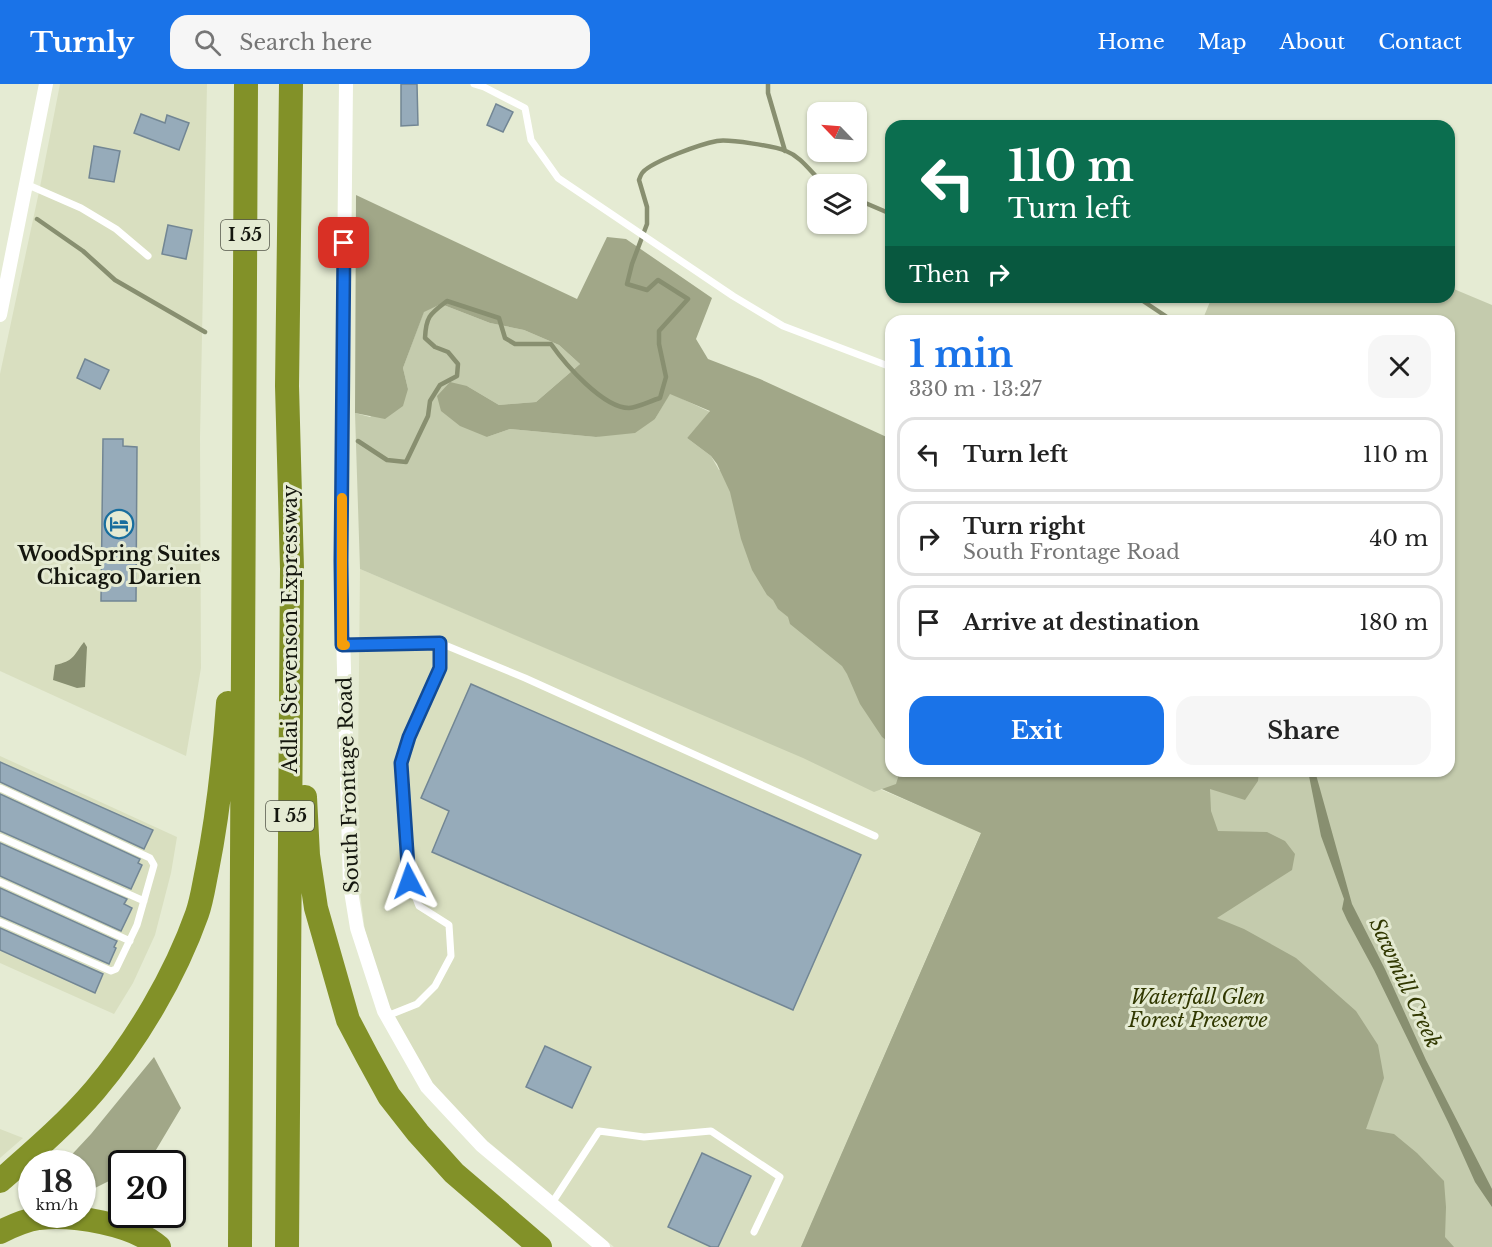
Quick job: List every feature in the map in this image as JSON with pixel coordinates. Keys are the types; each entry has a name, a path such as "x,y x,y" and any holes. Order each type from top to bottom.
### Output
{"highway":[{"name":"I 55","path":"240,1247 246,84"},
{"name":"Adlai Stevenson Expressway","path":"287,1247 292,570 287,386 291,84"},
{"path":"0,1181 70,1116 94,1091 123,1054 150,1014 198,913 213,841 225,752 244,506"},
{"path":"292,570 308,855 316,908 348,1020 389,1096 418,1133 454,1173 540,1247"},
{"path":"0,1232 39,1218 81,1220 136,1232 159,1247"}],"street":[{"path":"0,315 46,84"},
{"name":"South Frontage Road","path":"346,84 342,645 350,885 357,928 387,1016 427,1087 482,1146 603,1247"}],"lane":[{"path":"474,84 525,108 531,140 558,178 733,296 783,326 885,365"},
{"path":"26,184 81,208 116,229 148,256"},
{"path":"387,1016 417,1004 435,986 451,956 449,925 419,906 409,881 401,763 409,737 440,668 440,643"},
{"path":"342,645 440,643 525,678 875,836"},
{"path":"0,788 150,858 154,865 137,925 116,969 111,971 0,922"},
{"path":"0,837 144,901"},
{"path":"0,882 130,941"},
{"path":"552,1203 599,1131 644,1137 711,1131 780,1177 754,1232"}],"shaded area":[{"path":"60,84 207,84 200,437 201,668 186,756 0,671 0,374"},
{"path":"360,569 981,832 801,1247 614,1247 485,1139 431,1083 388,1004 365,931 357,870"},
{"path":"84,642 87,647 85,687 77,688 53,680 55,665 70,660"},
{"path":"0,756 177,837 171,873 155,935 133,983 114,1014 0,963"},
{"path":"1309,777 1317,777 1352,904 1385,969 1426,1060 1492,1189 1492,1207 1475,1182 1374,970 1347,920 1342,909 1344,899 1321,836"},
{"path":"0,1129 23,1138 0,1158"}],"green space":[{"path":"356,195 577,299 607,237 626,239 712,298 696,339 708,359 760,379 885,436 885,739 860,704 842,666 790,624 788,617 767,595 752,570 741,539 730,492 717,464 711,456 687,438 710,411 670,394 655,419 635,433 596,437 510,429 487,437 460,426 441,411 437,396 450,382 467,386 499,405 536,402 580,364 559,345 524,330 490,323 441,304 424,312 403,368 408,389 403,406 385,419 355,413"},
{"name":"Waterfall Glen Forest Preserve","path":"1455,290 1492,305 1492,1247 801,1247 981,833 882,789 874,792 803,758 360,569 355,413 370,417 408,389 403,368 424,311 441,304 490,323 524,330 559,345 580,364 536,402 499,405 467,386 487,437 510,429 596,437 655,419 670,393 710,412 687,438 711,456 719,470 885,440 885,777 1455,777 1455,315 1204,315 1210,303 1455,303"},
{"path":"898,777 1258,777 1245,800 1210,789 1211,811 1218,831 1267,832 1285,841 1295,854 1292,870 1217,918 1244,929 1296,958 1356,1011 1378,1045 1384,1078 1366,1129 1394,1134 1417,1153 1444,1181 1445,1237 1454,1247 801,1247 981,833 882,789 896,784"},
{"path":"154,1057 181,1108 156,1150 108,1150 108,1182 96,1188 96,1150 76,1150"}],"building":[{"path":"401,84 417,84 418,125 401,126"},
{"path":"496,104 513,112 503,132 487,125"},
{"path":"141,114 165,123 167,115 189,123 179,150 134,133"},
{"path":"94,146 120,151 114,182 89,178"},
{"path":"168,225 192,230 186,259 162,254"},
{"path":"85,359 109,370 100,389 77,378"},
{"name":"WoodSpring Suites Chicago Darien","path":"103,439 123,439 123,446 137,447 136,601 101,601"},
{"path":"471,684 861,855 793,1010 432,852 449,811 421,798"},
{"path":"0,762 153,830 144,849 0,782"},
{"path":"0,794 140,859 138,863 142,865 131,889 0,831"},
{"path":"0,843 127,899 124,904 132,908 121,931 0,876"},
{"path":"0,888 117,941 109,964 0,916"},
{"path":"0,928 103,974 95,993 0,950"},
{"path":"545,1046 591,1067 572,1108 526,1087"},
{"path":"702,1153 751,1176 718,1247 711,1247 668,1227"}],"waterway":[{"name":"Sawmill Creek","path":"768,84 768,93 785,151"},
{"path":"358,441 387,460 406,462 428,416 430,401 440,385 457,376 458,364 448,352 435,347 425,338 426,325 430,316 447,301 499,318 505,338 515,344 551,344 586,384 608,401 629,408 660,398 666,377 659,344 659,331 688,299 658,280 647,290 627,284 647,224 647,207 639,180 642,173 657,163 689,149 717,141 731,141 786,151 802,161 814,174"},
{"name":"Sawmill Creek","path":"867,204 885,211"},
{"path":"37,219 83,251 115,280 205,332"},
{"name":"Sawmill Creek","path":"1146,303 1164,315"}],"slow traffic":[{"path":"342,498 342,645 345,645"}],"place":[{"name":"WoodSpring Suites Chicago Darien","path":"119,524"}],"route":[{"path":"344,243 342,645 440,643 440,668 409,737 401,763 409,881"}]}
